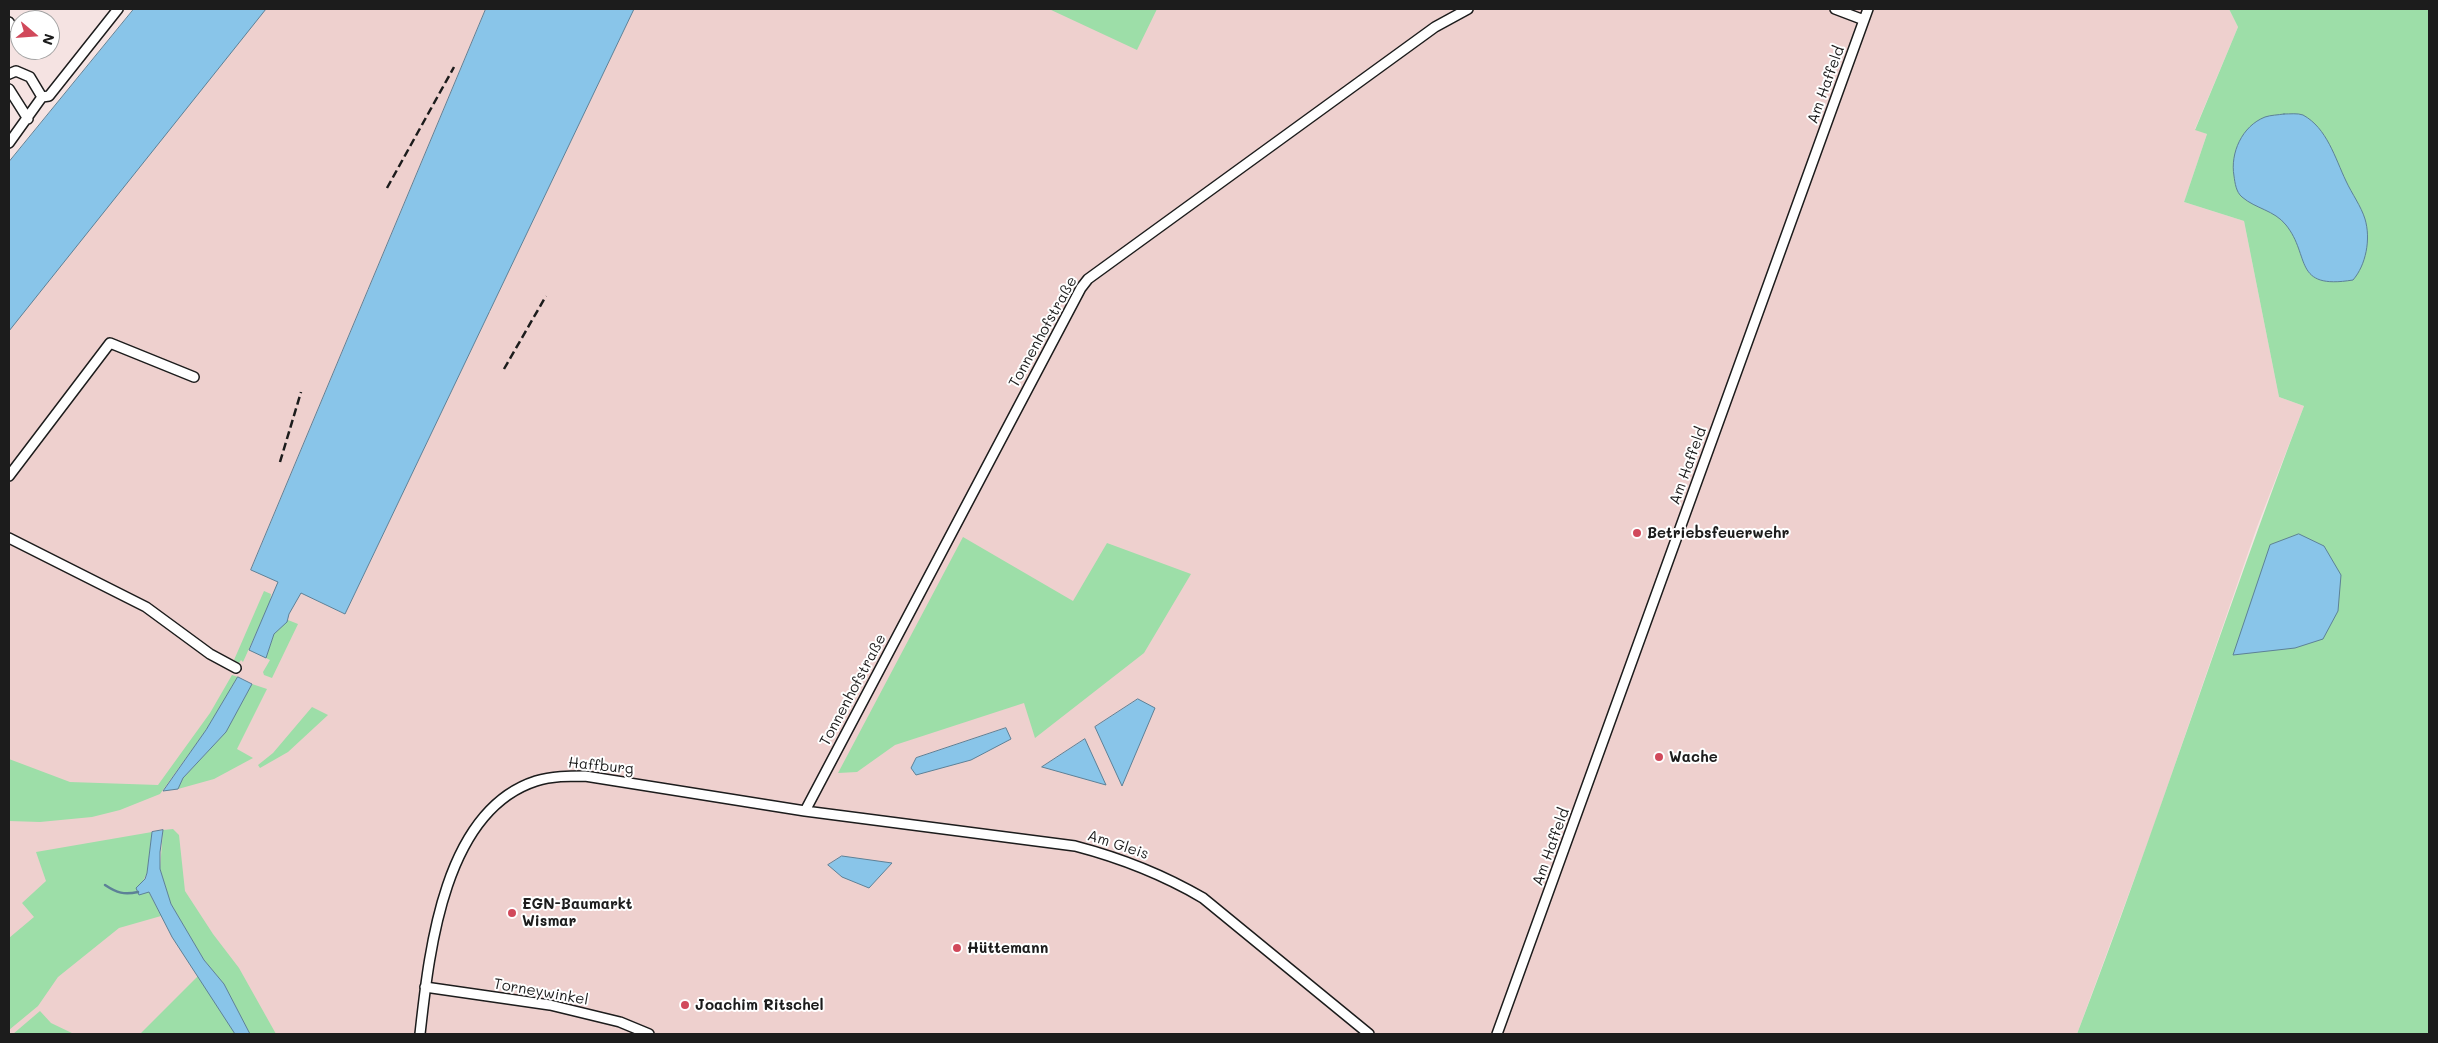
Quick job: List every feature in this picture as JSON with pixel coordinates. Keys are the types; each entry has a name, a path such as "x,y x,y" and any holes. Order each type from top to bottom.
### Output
{"street":[{"path":"9,143 42,97 48,96 118,9"},
{"name":"Tonnenhofstraße","path":"805,811 1081,288 1088,279 1435,26 1468,9"},
{"path":"1834,9 1864,20 1868,9"},
{"name":"Am Haffeld","path":"1497,1034 1864,20"},
{"path":"9,74 16,71 30,77 42,97"},
{"path":"9,89 28,119"},
{"path":"9,476 110,342 194,377"},
{"path":"9,538 146,607 210,654 236,668"},
{"name":"Haffburg","path":"420,1034 434,926 451,877 473,832 485,815 501,800 519,788 536,781 559,776 585,776 805,811"},
{"name":"Am Gleis","path":"805,811 1075,846 1111,855 1144,868 1174,881 1203,898 1370,1034"},
{"name":"Torneywinkel","path":"425,988 550,1005 620,1022 649,1034"}],"shaded area":[{"path":"264,9 489,9 290,587 345,614 634,9 2229,9 2238,27 2195,129 2207,134 2184,202 2244,221 2279,397 2304,406 2257,527 2152,831 2077,1034 9,1034 9,329"}],"green space":[{"path":"1049,9 1157,9 1137,50"},
{"path":"2229,9 2429,9 2429,1034 2077,1034 2135,878 2246,563 2304,406 2279,397 2244,221 2184,202 2207,134 2195,130 2238,27"},
{"path":"963,537 1073,601 1107,543 1191,574 1144,653 1035,738 1024,703 895,745 857,772 838,773"},
{"path":"264,591 271,594 270,602 243,662 241,660 239,663 234,660"},
{"path":"288,620 298,624 272,678 264,675 263,672 270,660 266,658 274,634"},
{"path":"232,675 238,677 206,730 160,794 120,810 92,817 40,822 9,821 9,759 70,782 158,785 210,713"},
{"path":"252,684 267,689 237,749 253,758 214,779 178,789 183,778 226,732"},
{"path":"312,707 328,715 288,752 260,768 258,765 273,753"},
{"path":"173,829 179,835 185,891 213,934 239,968 276,1034 250,1034 224,984 204,960 171,904 160,869 163,830"},
{"path":"152,832 147,873 141,885 145,892 149,892 161,916 119,928 58,977 38,1006 9,1030 9,938 34,917 22,903 46,881 36,852"},
{"path":"198,976 235,1034 140,1034"},
{"path":"40,1011 51,1023 74,1034 13,1034"}],"water":[{"path":"134,9 266,9 9,331 9,162"},
{"path":"486,9 634,9 345,614 301,593 289,614 287,622 274,634 266,658 249,650 278,582 251,570"},
{"path":"2272,115 2303,115 2318,128 2329,144 2363,214 2367,227 2366,251 2361,267 2353,280 2334,282 2320,280 2312,275 2306,268 2294,237 2286,225 2276,216 2247,201 2237,190 2233,167 2239,141 2257,121"},
{"path":"2299,534 2324,546 2341,575 2338,611 2323,639 2295,648 2233,655 2270,545"},
{"path":"238,677 252,684 226,732 183,778 178,789 163,791 206,730"},
{"path":"1138,699 1155,708 1122,786 1095,727"},
{"path":"1006,728 1011,739 971,760 916,775 911,768 916,758"},
{"path":"1085,739 1106,785 1042,767"},
{"path":"163,830 160,869 171,904 204,960 224,984 250,1034 235,1034 172,937 149,892 139,895 136,888 145,879 147,873 152,832"},
{"path":"842,856 892,863 869,888 842,877 828,865"}],"waterway":[{"path":"105,885 121,893 138,892"}],"railway":[{"path":"387,188 454,67"},
{"path":"504,369 546,296"},
{"path":"280,462 301,392"}],"place":[{"name":"Betriebsfeuerwehr","path":"1637,533"},
{"name":"Wache","path":"1659,757"},
{"name":"EGN-Baumarkt Wismar","path":"512,913"},
{"name":"Hüttemann","path":"957,948"},
{"name":"Joachim Ritschel","path":"685,1005"}]}
